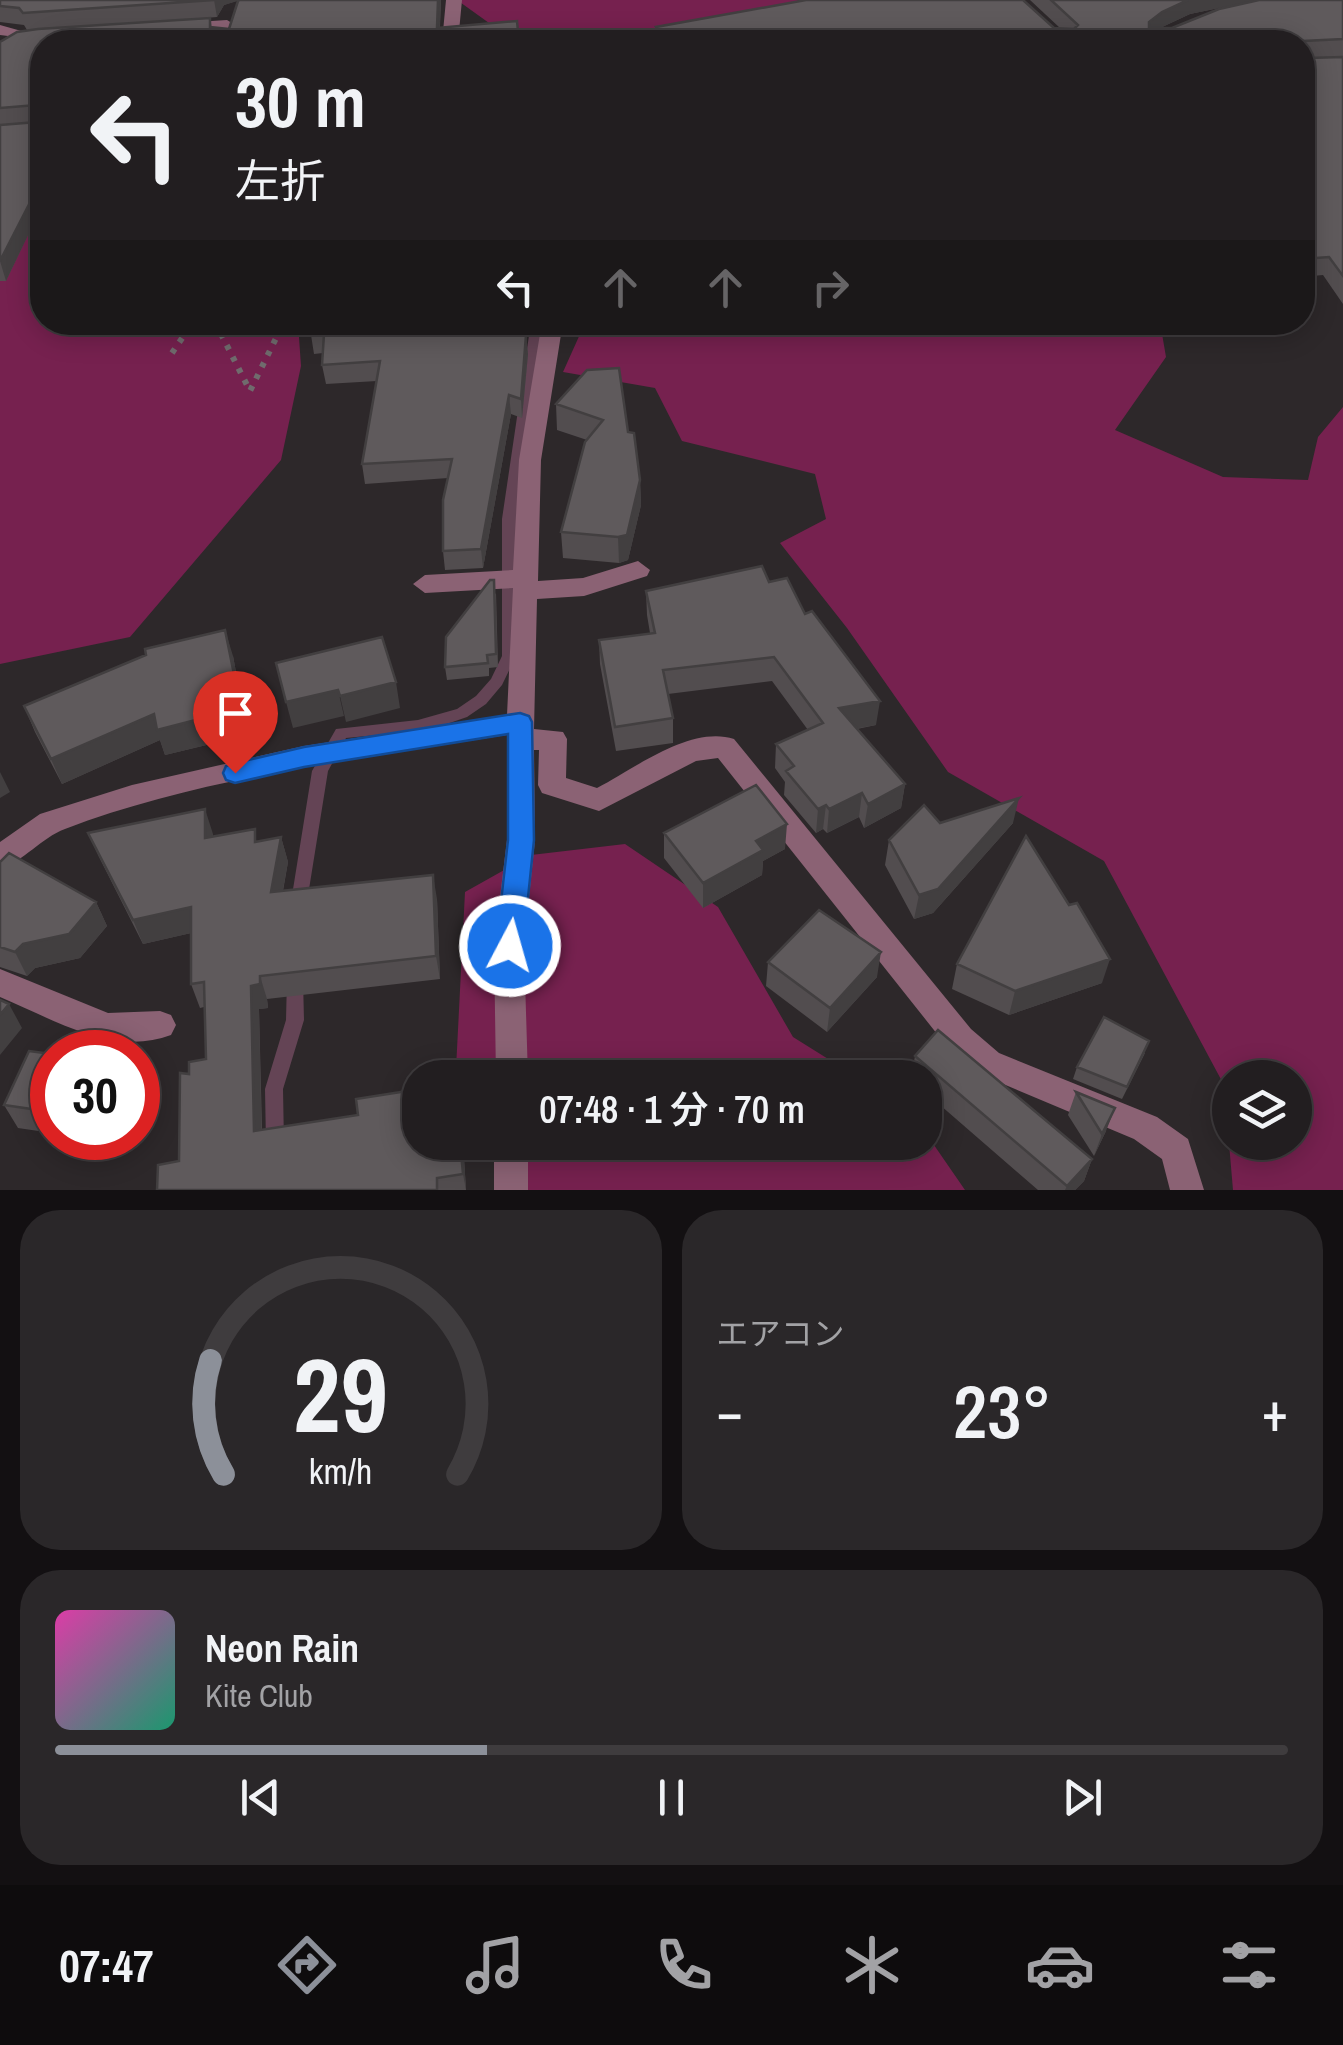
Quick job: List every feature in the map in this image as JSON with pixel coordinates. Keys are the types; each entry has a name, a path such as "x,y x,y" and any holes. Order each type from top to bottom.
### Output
{"street":[{"path":"451,30 454,0"},
{"path":"170,29 228,27"},
{"path":"0,30 17,32 16,40"},
{"path":"0,54 16,40 30,39"},
{"path":"512,1060 510,946 521,840 520,731 530,460 550,335"},
{"path":"425,584 584,587 638,570"},
{"path":"0,857 50,822 132,796 304,757 520,731 554,739 552,785 599,800 690,751 724,746 960,1039 988,1063 1145,1128 1176,1150 1187,1190"},
{"path":"0,982 108,1028 160,1025"},
{"path":"511,1160 511,1190"}],"path":[{"path":"172,353 185,335"},
{"path":"222,335 250,391 278,335"}],"shaded area":[{"path":"457,0 800,0 697,30 496,28"},
{"path":"30,225 30,335 299,335 301,366 281,460 130,637 0,664 0,252"},
{"path":"580,335 1162,335 1166,357 1115,430 1223,477 1308,480 1318,437 1343,407 1343,1190 1233,1190 1230,1160 1312,1160 1312,1060 1212,1063 1104,861 948,772 847,628 780,543 826,519 815,474 682,441 655,388 563,372"},
{"path":"625,844 718,907 793,1037 830,1060 456,1060 465,892 531,855"},
{"path":"942,1157 965,1190 511,1190 498,1160 942,1160"}],"building":[{"path":"0,0 214,0 23,13 19,8 0,6"},
{"path":"438,0 437,28 517,21 518,30 31,30 210,18 210,27 229,29 238,1"},
{"path":"806,0 1023,0 1054,28 1074,29 1078,25 1051,0 1188,0 1149,22 1149,28 1172,28 1219,9 1259,0 1343,0 1343,39 1315,40 1315,30 658,30 656,27"},
{"path":"30,30 30,106 0,108 0,42 17,32"},
{"path":"1343,57 1343,276 1329,257 1315,258 1315,58"},
{"path":"30,123 30,202 0,261 0,125"},
{"path":"324,335 526,335 521,399 509,395 481,549 443,551 443,500 452,459 362,464 380,361 322,365"},
{"path":"619,368 640,480 627,535 561,532 585,442 603,420 556,404 587,370"},
{"path":"762,566 769,582 787,578 805,614 812,611 880,701 839,708 905,784 868,804 862,793 829,809 826,805 818,809 786,771 794,766 776,744 823,723 774,657 663,670 673,718 615,727 599,640 655,633 646,591"},
{"path":"490,580 494,580 496,654 487,655 488,663 445,667 446,637"},
{"path":"225,630 239,699 214,705 215,715 157,730 154,714 51,759 24,706 146,655 145,649"},
{"path":"382,637 396,682 340,696 338,690 286,702 276,663"},
{"path":"756,785 787,824 756,841 763,850 703,883 664,833"},
{"path":"1019,798 938,889 919,895 889,840 924,805 940,823"},
{"path":"205,809 205,838 255,829 255,842 281,837 271,892 433,875 436,956 260,976 260,984 251,986 254,1131 358,1115 356,1099 402,1092 402,1160 462,1160 463,1174 437,1178 437,1190 157,1190 158,1165 179,1161 180,1073 189,1074 189,1062 206,1059 204,982 191,984 191,907 133,920 88,833"},
{"path":"1026,836 1069,905 1077,903 1110,959 1015,991 957,964"},
{"path":"9,853 96,902 69,934 23,944 15,952 0,947 0,862"},
{"path":"819,910 881,952 830,1008 768,962"},
{"path":"0,1000 9,1004 0,1015"},
{"path":"1104,1017 1149,1041 1127,1087 1077,1067"},
{"path":"938,1030 1092,1159 1067,1186 942,1079 942,1060 920,1060 915,1056"},
{"path":"29,1051 30,1051 30,1109 4,1105"},
{"path":"1076,1092 1115,1108 1102,1134"}],"waterway":[{"path":"298,908 320,771 341,733 418,726 462,713 497,682 509,656 509,519 535,335"},
{"path":"275,1144 274,1089 295,1020 295,979"}],"route":[{"path":"235,773 304,757 520,722 521,840 510,946"}]}
